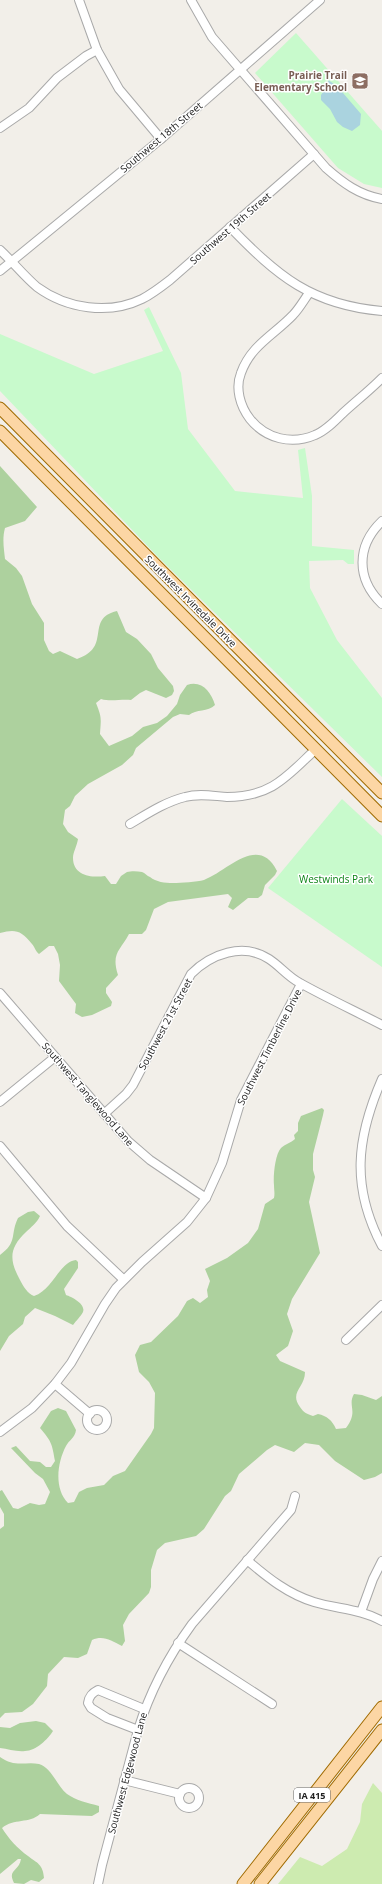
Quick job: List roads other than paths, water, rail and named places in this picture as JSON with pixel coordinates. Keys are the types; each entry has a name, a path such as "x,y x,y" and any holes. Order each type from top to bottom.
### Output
{"main road":[{"name":"Southwest Irvinedale Drive","path":"0,408 382,793"},
{"name":"Southwest Irvinedale Drive","path":"0,431 382,816"},
{"path":"209,641 220,630"},
{"name":"IA 415","path":"243,1884 382,1707"},
{"name":"IA 415","path":"260,1884 382,1730"}],"street":[{"path":"79,0 97,50 119,89 161,139"},
{"path":"191,0 212,37 314,154 343,184 358,192 382,199"},
{"name":"Southwest 18th Street","path":"0,271 161,139 320,0"},
{"path":"0,128 29,108 57,78 86,56 97,50"},
{"name":"Southwest 19th Street","path":"0,250 37,286 45,292 70,303 96,309 112,307 142,299 170,280 314,154"},
{"path":"230,227 271,267 309,293 346,306 382,311"},
{"path":"309,293 293,315 249,355 246,360 240,375 238,387 240,399 249,418 257,427 269,435 279,438 291,440 317,435 382,378"},
{"path":"382,521 372,531 362,558 366,581 382,604"},
{"path":"130,824 167,803 184,797 197,794 229,797 270,788 286,778 316,749"},
{"name":"Southwest 21st Street","path":"104,1114 126,1094 133,1085 191,974 207,960 226,952 237,951 256,954 271,960 301,984 382,1025"},
{"name":"Southwest Timberline Drive","path":"0,1432 32,1408 55,1384 82,1346 105,1304 123,1279 187,1222 206,1198 222,1163 241,1100 301,984"},
{"name":"Southwest Tanglewood Lane","path":"0,993 128,1141 144,1155 206,1198"},
{"path":"0,1102 55,1057"},
{"path":"382,1079 368,1114 360,1150 360,1166 361,1183 367,1212 382,1246"},
{"path":"0,1146 66,1226 123,1279"},
{"path":"346,1340 382,1305"},
{"path":"55,1384 90,1414"},
{"name":"Southwest Edgewood Lane","path":"98,1884 124,1780 144,1709 158,1679 178,1643 207,1605 291,1510 295,1496"},
{"path":"247,1560 273,1582 302,1597 361,1612 382,1621"},
{"path":"361,1612 373,1579 382,1561"},
{"path":"178,1643 272,1704"},
{"path":"138,1730 96,1712 88,1703 89,1698 93,1692 98,1690 144,1709"},
{"path":"124,1780 180,1794"}],"water":[{"path":"328,80 337,86 361,114 360,125 352,131 343,127 337,122 330,109 321,100 321,95 328,85"}],"place":[{"name":"Prairie Trail Elementary School","path":"360,81"}],"park label":[{"name":"Westwinds Park","path":"336,879"}]}
